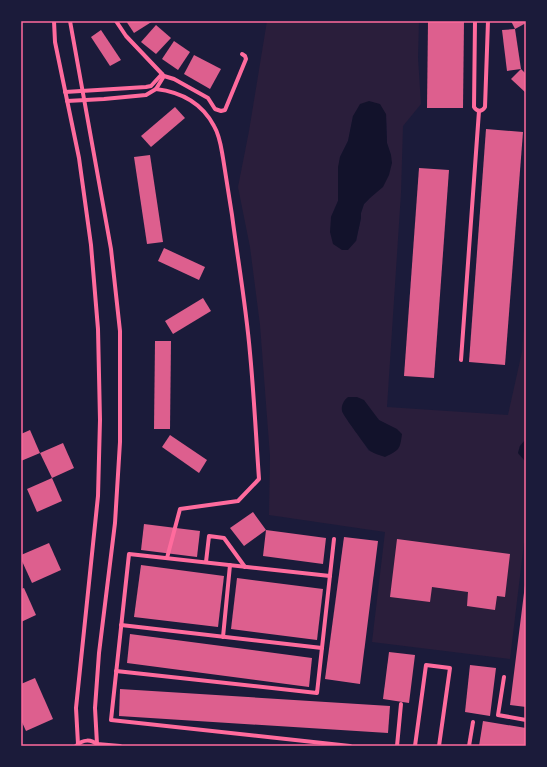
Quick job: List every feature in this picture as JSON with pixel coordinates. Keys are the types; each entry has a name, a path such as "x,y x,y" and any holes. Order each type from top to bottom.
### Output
{"street":[{"path":"54,21 55,42 79,158 91,245 98,329 100,420 98,496 76,708 77,745"},
{"path":"70,21 111,249 120,331 120,442 115,523 99,660 96,708 98,745"},
{"path":"116,21 126,36 163,75 174,79 208,98 215,109 221,111 225,110 246,59 242,54"},
{"path":"475,21 474,107 476,110 480,111"},
{"path":"461,360 480,111 485,107 488,21"},
{"path":"65,92 146,87 151,86 163,75"},
{"path":"67,101 146,95 156,89 163,75"},
{"path":"156,89 177,94 197,104 214,125 219,136 243,290 259,479 238,501 180,509 167,558"},
{"path":"206,562 209,536 224,538 244,567"},
{"path":"116,671 318,693 334,539"},
{"path":"330,576 129,554 111,720 350,746"},
{"path":"223,637 230,565"},
{"path":"121,626 322,648"},
{"path":"415,746 426,665 450,668 439,746"},
{"path":"504,677 498,715 526,720"},
{"path":"397,746 401,704"},
{"path":"469,746 473,722"},
{"path":"77,745 81,742 90,740 98,745 120,746"}],"shaded area":[{"path":"267,21 419,21 418,58 421,104 403,126 401,193 387,407 508,415 522,352 526,295 526,439 520,446 518,453 526,462 526,543 524,543 510,659 372,642 385,532 269,515 270,456 260,325 250,247 238,187","holes":["386,114 387,143 391,155 370,198 364,204 356,241 331,217 338,201 340,157 348,141 353,116","373,414 386,424 369,451 348,421"]},
{"path":"369,101 380,104 386,114 387,143 392,163 389,175 383,187 364,204 356,241 348,250 342,250 333,244 330,232 331,217 338,201 338,167 340,157 348,141 353,116 360,104"},
{"path":"348,397 357,397 364,400 379,420 397,429 402,434 398,449 396,451 385,457 370,451 342,411 343,403"},
{"path":"526,439 526,462 518,453 520,446"}],"building":[{"path":"126,21 153,21 134,33"},
{"path":"428,21 464,21 463,108 427,108"},
{"path":"511,21 526,21 526,23 515,29"},
{"path":"156,25 171,38 156,54 141,42"},
{"path":"515,29 521,69 507,71 502,30"},
{"path":"101,30 121,60 110,66 91,37"},
{"path":"174,41 190,52 178,70 162,59"},
{"path":"194,55 221,69 210,89 184,74"},
{"path":"521,69 526,74 526,93 511,79"},
{"path":"175,107 185,118 151,147 141,136"},
{"path":"486,129 523,132 505,365 469,362"},
{"path":"150,155 163,242 147,244 134,157"},
{"path":"419,168 449,170 434,378 404,376"},
{"path":"164,248 205,267 199,280 158,261"},
{"path":"203,298 211,311 173,334 165,321"},
{"path":"155,341 171,341 170,429 154,429"},
{"path":"30,430 40,453 21,461 21,434"},
{"path":"170,435 207,460 199,473 162,447"},
{"path":"63,443 74,468 52,478 40,453"},
{"path":"52,478 62,501 37,512 27,489"},
{"path":"253,512 266,530 244,546 230,528"},
{"path":"144,524 200,531 197,557 141,550"},
{"path":"266,530 326,538 323,564 263,556"},
{"path":"344,537 378,541 360,684 325,679"},
{"path":"397,539 510,554 505,597 497,596 495,610 467,606 468,592 432,587 430,602 390,597"},
{"path":"49,543 61,570 32,583 21,559 21,555"},
{"path":"141,565 224,576 218,627 134,617"},
{"path":"237,578 323,589 317,640 231,629"},
{"path":"526,585 526,707 510,705"},
{"path":"24,588 36,615 21,622 21,589"},
{"path":"130,634 312,658 309,687 127,663"},
{"path":"389,652 415,655 409,703 383,699"},
{"path":"470,665 496,668 490,716 465,712"},
{"path":"35,678 53,719 26,731 21,720 21,684"},
{"path":"120,689 390,706 388,733 119,716"},
{"path":"483,721 526,728 526,746 479,746"}]}
